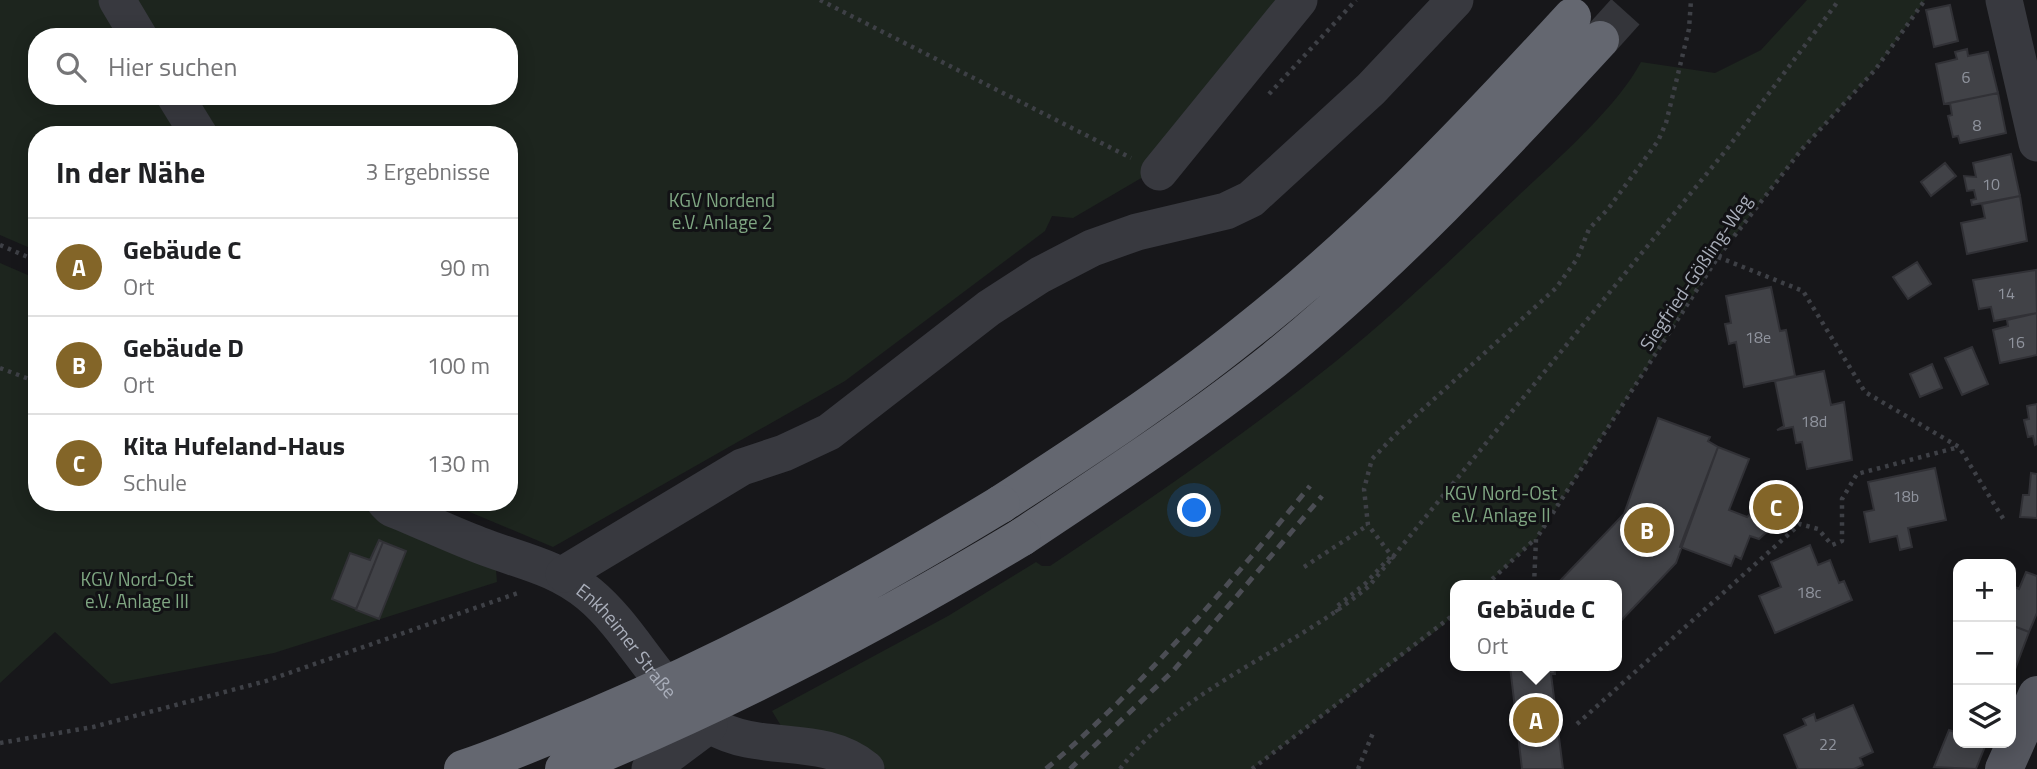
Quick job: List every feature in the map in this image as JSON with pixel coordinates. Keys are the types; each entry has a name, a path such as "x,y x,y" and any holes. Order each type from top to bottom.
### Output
{"highway":[{"path":"463,769 660,689 771,637 1001,505 1167,393 1245,334 1313,276 1440,157 1586,29 1425,224 1284,351 1193,421 1022,537 911,603 701,711 564,769"}],"main road":[{"path":"2004,769 2037,695"}],"street":[{"path":"117,0 134,28"},
{"path":"1159,172 1299,0"},
{"path":"564,574 742,467 785,453 829,432 989,308 1040,275 1092,248 1137,232 1226,211 1251,199 1371,89 1455,0"},
{"path":"2004,0 2037,144"},
{"path":"181,105 194,126"},
{"name":"Enkheimer Straße","path":"398,511 481,546 564,574 604,609 649,666 709,725 738,740 836,750 866,769"},
{"path":"650,769 709,725"}],"path":[{"path":"820,0 1159,172"},
{"path":"1267,97 1356,0"},
{"path":"1392,557 1368,525 1364,489 1372,459 1399,431 1556,288 1577,259 1589,229 1608,209 1658,141 1667,123 1689,29 1691,0"},
{"path":"1120,769 1167,719 1338,612 1369,586 1727,149 1839,0"},
{"name":"Siegfried-Gößling-Weg","path":"1491,580 1536,539 1718,257 1801,149 1875,70 1926,0"},
{"path":"0,245 28,257"},
{"path":"1718,257 1803,291 1865,392 1959,447 2004,520"},
{"path":"0,368 28,379"},
{"path":"1577,724 1800,524 1818,529 1832,545 1842,541 1842,499 1857,474 1959,447"},
{"path":"1304,567 1368,525"},
{"path":"1534,580 1536,539"},
{"path":"0,743 93,727 266,681 490,605 564,574"},
{"path":"1252,769 1450,617"},
{"path":"1358,769 1373,733"}],"green space":[{"path":"0,0 98,0 118,28 28,28 28,105 172,105 187,126 28,126 28,247 0,235"},
{"name":"KGV Nordend e.V. Anlage 2","path":"132,0 1294,0 1155,170 1073,218 1052,216 1045,231 845,381 553,547 467,511 518,511 518,126 209,126 196,105 518,105 518,28 149,28"},
{"name":"KGV Nord-Ost e.V. Anlage II","path":"1807,0 1925,0 1875,70 1802,149 1718,257 1536,539 1491,580 1450,580 1450,618 1441,627 1252,769 886,769 866,753 786,734 772,711 948,616 1036,562 1042,566 1050,566 1195,467 1301,389 1404,302 1566,151 1601,116 1641,62 1715,73 1761,50"},
{"name":"KGV Nord-Ost e.V. Anlage III","path":"0,263 28,275 28,511 372,511 496,570 497,582 274,653 111,684 55,632 0,683"}],"building":[{"path":"1950,5 1958,41 1934,47 1926,10"},
{"path":"1967,49 1968,56 1988,52 1998,93 1944,104 1936,64 1957,59 1955,52"},
{"path":"1998,93 2006,133 1960,143 1958,136 1953,137 1948,116 1952,115 1950,103"},
{"path":"2011,154 2020,196 1972,205 1971,200 1976,199 1974,190 1967,191 1964,176 1976,177 1973,163"},
{"path":"1945,163 1956,176 1931,196 1921,182"},
{"path":"2020,196 2027,241 1967,254 1961,223 1985,218 1982,204"},
{"path":"1917,262 1931,284 1908,299 1893,277"},
{"path":"2036,270 2037,313 1994,321 1991,307 1979,309 1973,280"},
{"path":"1771,287 1780,331 1786,330 1795,376 1744,387 1736,342 1729,344 1725,324 1731,323 1726,296"},
{"path":"2037,313 2037,355 2000,363 1993,330 2008,326 2007,320"},
{"path":"1972,347 1988,384 1962,395 1945,358"},
{"path":"1932,364 1942,388 1920,397 1910,374"},
{"path":"1824,371 1831,405 1844,402 1852,460 1807,469 1802,442 1796,443 1793,427 1777,430 1784,426 1775,381"},
{"path":"2037,404 2035,445 2033,436 2028,437 2024,420 2029,419 2027,406"},
{"path":"1658,418 1710,437 1708,441 1718,447 1676,563 1622,620 1622,580 1561,580 1624,514"},
{"path":"1718,447 1749,459 1729,510 1747,517 1781,486 1797,504 1759,539 1750,536 1741,559 1735,556 1731,566 1680,547"},
{"path":"1935,468 1946,520 1908,528 1912,547 1900,550 1897,536 1870,542 1864,512 1874,510 1868,482"},
{"path":"2031,473 2037,474 2037,518 2020,517 2023,495 2029,495"},
{"path":"379,540 383,542 356,609 332,599 350,553 370,560"},
{"path":"383,542 406,551 379,619 356,610"},
{"path":"1810,545 1818,565 1830,560 1839,583 1844,581 1852,600 1775,633 1759,596 1781,587 1771,562"},
{"path":"2026,572 2037,576 2037,613 2029,632 2016,627 2016,588 2019,589"},
{"path":"2016,627 2029,632 2016,667"},
{"path":"1511,671 1555,671 1555,674 1551,674 1563,769 1522,769"},
{"path":"1853,705 1873,752 1860,758 1863,765 1854,769 1798,769 1784,735 1806,725 1803,719 1814,714 1816,721"},
{"path":"1949,730 1953,731 1953,748 1984,748 1976,769 1934,767"}],"tunnel":[{"path":"1600,40 1636,0"}],"railway":[{"path":"1046,769 1117,703 1184,634 1310,486"},
{"path":"1070,769 1173,671 1322,496"}],"place":[{"name":"Kita Hufeland-Haus","path":"1776,507"},
{"name":"Gebäude D","path":"1647,530"},
{"name":"Gebäude C","path":"1536,720"}]}
